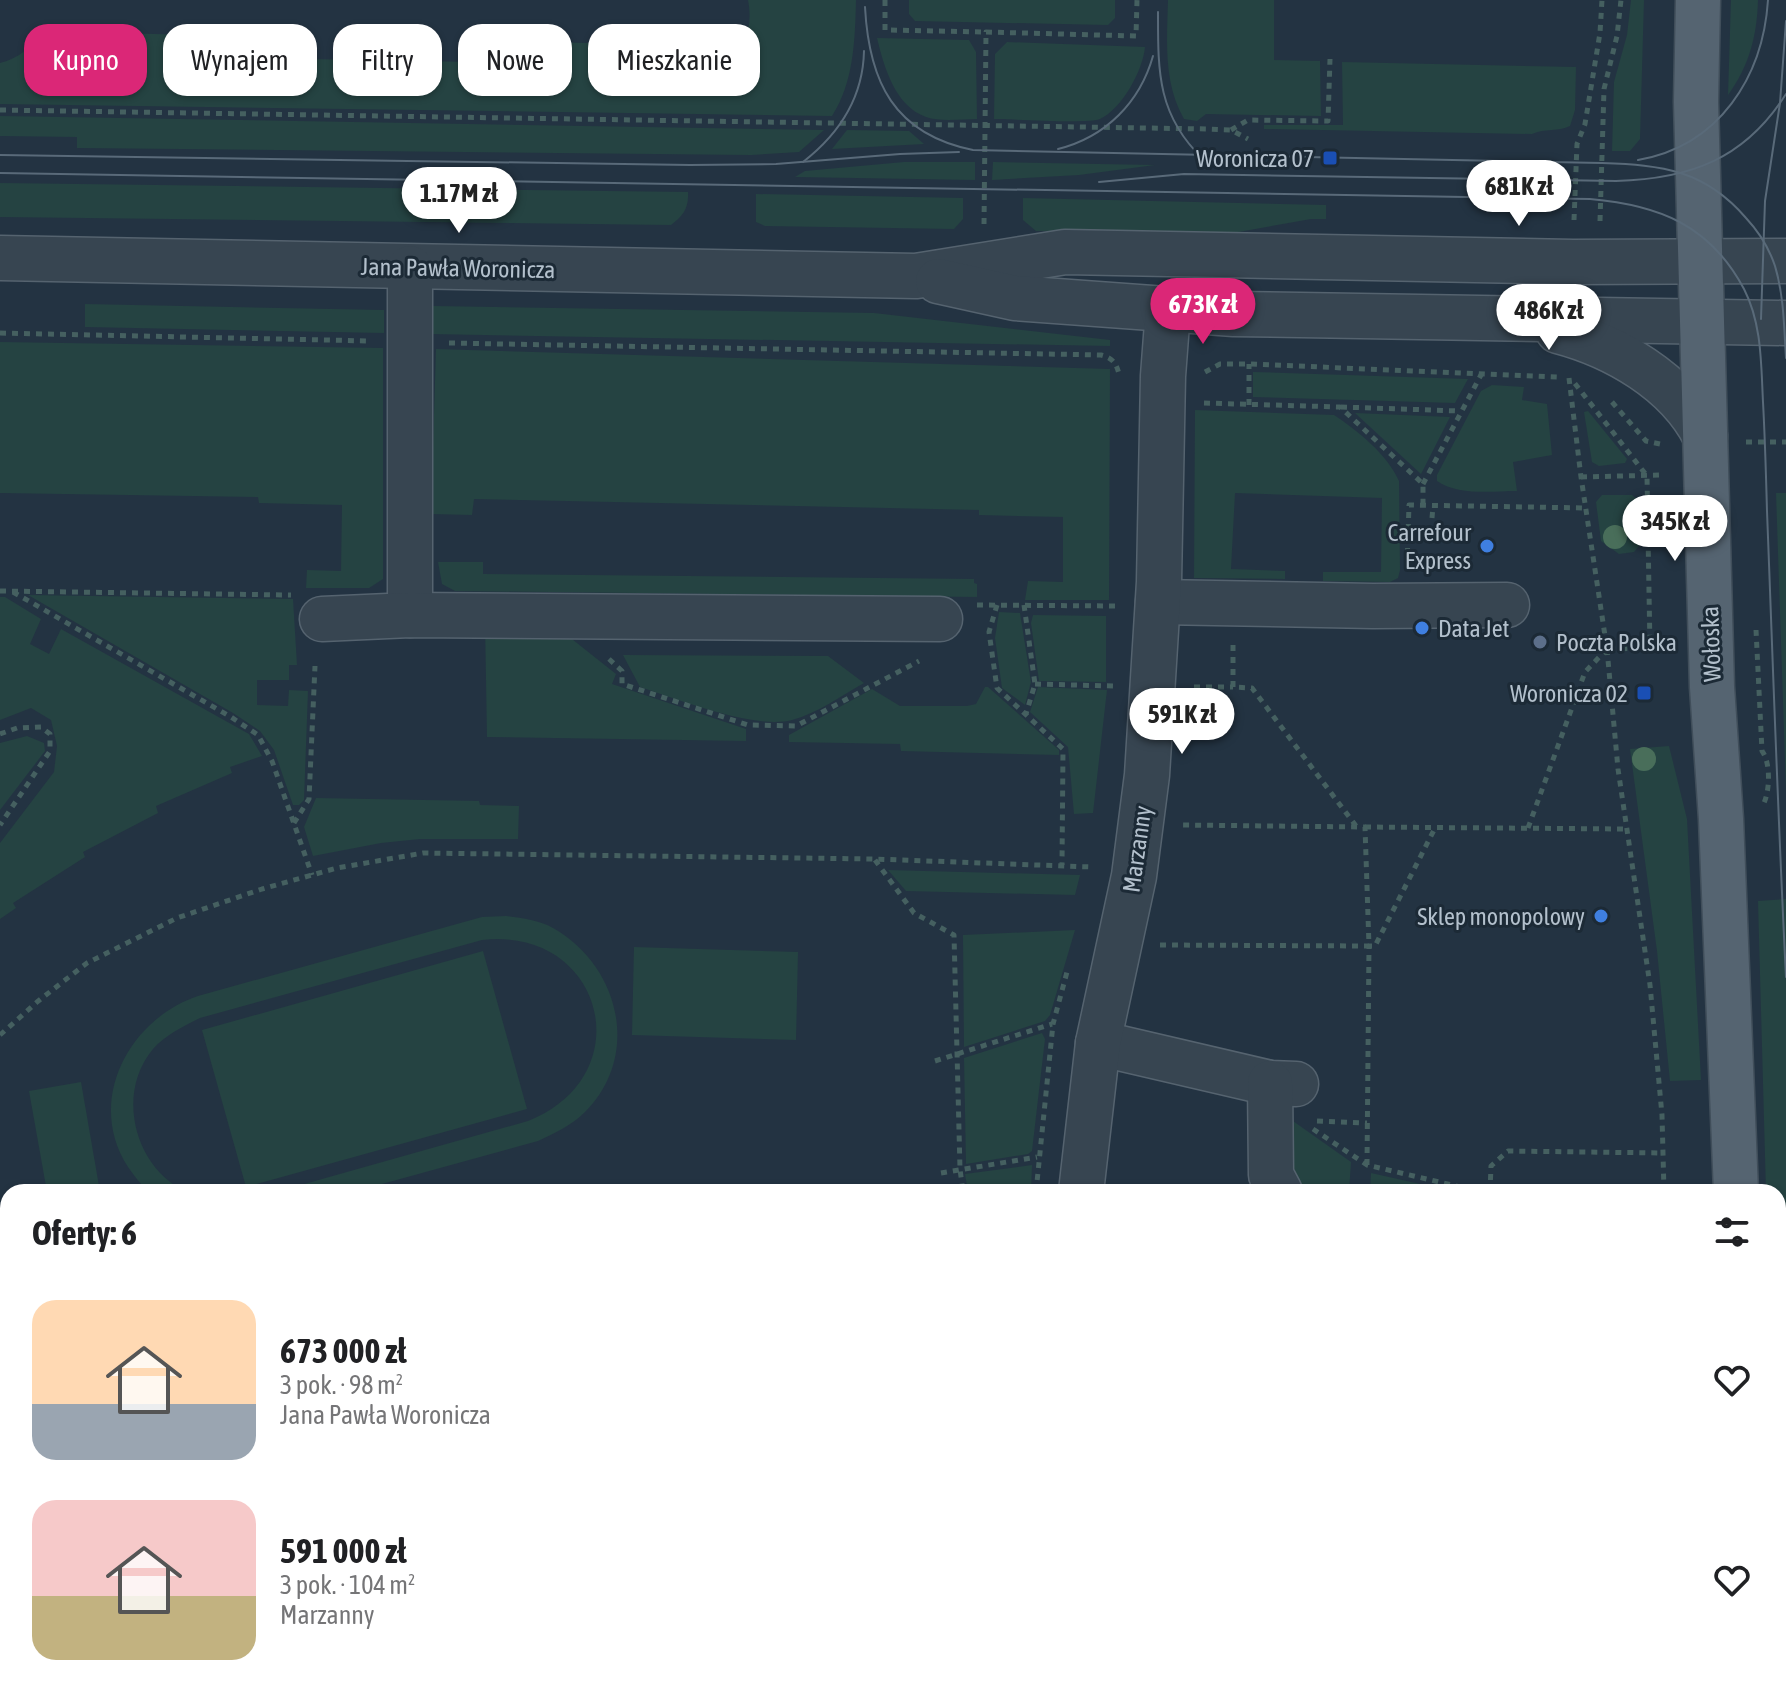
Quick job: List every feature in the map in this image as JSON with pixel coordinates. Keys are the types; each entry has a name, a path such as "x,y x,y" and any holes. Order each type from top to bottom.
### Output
{"main road":[{"name":"Wołoska","path":"1698,0 1696,102 1712,687 1721,819 1736,1184"}],"street":[{"name":"Jana Pawła Woronicza","path":"0,258 916,276 1065,252 1573,262 1786,261"},
{"path":"410,268 410,615"},
{"name":"Jana Pawła Woronicza","path":"916,276 1015,298 1234,314 1786,323"},
{"name":"Marzanny","path":"1082,1184 1098,1043 1128,911 1142,824 1158,602 1163,376 1168,310"},
{"path":"1501,317 1609,348 1649,374 1688,409 1705,436"},
{"path":"1158,602 1507,605"},
{"path":"322,619 410,615 557,615 949,635"},
{"path":"1098,1043 1283,1084 1271,1175 1276,1184"}],"path":[{"path":"885,0 885,30 1136,36 1137,0"},
{"path":"1573,262 1577,144 1585,124 1600,33 1602,0"},
{"path":"984,229 986,32"},
{"path":"1231,130 1248,120 1328,121 1330,59"},
{"path":"0,110 1231,130 1248,139"},
{"path":"0,333 1101,355 1110,357 1117,364 1119,375 1131,375"},
{"path":"1571,335 1569,377 1581,477 1607,649 1618,769 1650,985 1662,1115 1664,1184"},
{"path":"1195,382 1206,371 1220,364 1569,377 1647,476 1650,648 1607,649 1585,672 1528,828"},
{"path":"1249,364 1249,405"},
{"path":"1423,506 1423,484 1482,373"},
{"path":"1203,403 1460,411"},
{"path":"1340,407 1423,484"},
{"path":"1581,477 1660,475"},
{"path":"1407,573 1409,505 1587,508"},
{"path":"1432,518 1433,506"},
{"path":"12,592 258,735 272,761 312,875"},
{"path":"1233,603 1233,687"},
{"path":"997,605 989,632 997,688 1063,749 1062,866"},
{"path":"1024,605 1035,684 1026,715"},
{"path":"557,615 622,671 622,684 748,725 796,726 949,635 989,632"},
{"path":"51,624 56,616"},
{"path":"1756,629 1762,751 1766,757 1768,795 1763,805 1764,820"},
{"path":"294,824 309,799 315,666"},
{"path":"1035,684 1114,686"},
{"path":"1184,686 1252,688 1356,826"},
{"path":"0,734 17,728 41,727 50,734 50,751 0,825"},
{"path":"1171,824 1627,829"},
{"path":"1365,827 1369,946 1367,1165"},
{"path":"1146,945 1375,946 1435,828"},
{"path":"0,1035 87,963 177,918 312,875 423,853 874,859 1092,867"},
{"path":"874,859 914,913 954,935 962,1184"},
{"path":"935,1061 1053,1024"},
{"path":"1367,1123 1309,1121 1309,1126 1367,1165 1448,1184"},
{"path":"1490,1184 1491,1166 1508,1151 1663,1153"},
{"path":"941,1173 1037,1157"}],"green space":[{"path":"748,0 856,0 849,75 832,116 0,104 0,63 24,52 24,96 147,96 147,34 163,34 163,96 317,96 317,59 333,59 333,96 442,96 442,61 458,62 458,96 572,96 572,43 588,43 588,96 760,96 760,24 749,24"},
{"path":"909,0 1115,0 1115,18 1108,25 915,21 909,14"},
{"path":"1168,0 1274,0 1274,60 1320,61 1321,116 1206,114 1197,121 1184,119 1169,76"},
{"path":"1631,0 1644,0 1640,139 1630,151 1612,151 1614,82 1627,35"},
{"path":"1731,0 1758,0 1750,50 1728,95"},
{"path":"877,38 969,40 976,52 977,119 938,119 915,112 892,84"},
{"path":"1007,42 1145,47 1130,88 1116,107 1100,119 994,119 995,54"},
{"path":"1342,62 1576,67 1575,110 1570,126 1532,134 1264,129 1264,125 1343,125"},
{"path":"0,116 824,130 799,152 751,155 77,148 77,137 0,136"},
{"path":"847,130 909,131 924,144 832,149"},
{"path":"904,162 975,162 975,180 795,177 805,171"},
{"path":"993,162 1155,165 1079,175 992,180"},
{"path":"0,183 688,192 688,198 684,211 671,225 0,217"},
{"path":"756,194 963,198 963,219 954,229 765,226 756,222"},
{"path":"1023,198 1326,205 1326,219 1233,233 1036,231 1023,220"},
{"path":"85,304 384,310 384,333 85,327"},
{"path":"433,306 874,313 1110,340 1110,346 430,334 430,310"},
{"path":"0,342 383,348 383,579 369,588 306,588 307,570 341,571 342,505 259,503 258,497 0,493"},
{"path":"436,349 1110,369 1109,600 1025,600 1028,581 1063,582 1063,517 979,515 979,510 474,499 472,515 431,514"},
{"path":"1253,372 1468,379 1455,403 1253,397"},
{"path":"1492,385 1524,387 1522,400 1547,404 1552,455 1513,462 1517,491 1476,492 1445,486 1437,481 1437,475 1481,391"},
{"path":"1195,410 1334,415 1362,436 1379,452 1399,481 1398,578 1390,582 1323,581 1323,572 1381,572 1382,498 1235,493 1231,569 1285,571 1285,579 1194,578"},
{"path":"1588,411 1627,459 1625,463 1599,466 1592,462 1584,412"},
{"path":"1355,413 1450,417 1421,474"},
{"path":"1776,493 1786,493 1786,792"},
{"path":"1602,495 1632,495 1638,500 1639,546 1634,552 1619,554 1601,541 1596,502"},
{"path":"438,562 483,562 483,574 974,579 977,597 455,591 442,584"},
{"path":"28,595 293,599 297,665 289,665 289,680 257,680 257,705 288,706 289,690 308,691 304,800 299,805 293,805 274,750 260,731"},
{"path":"0,597 41,619 30,644 49,654 61,629 249,734 262,756 230,767 232,773 156,806 158,813 83,852 85,857 13,903 16,908 0,919 0,843 54,772 57,746 51,720 31,708 0,720"},
{"path":"999,612 1020,613 1031,682 1025,705 1002,688 995,638"},
{"path":"1033,615 1106,616 1106,682 1039,681 1031,623"},
{"path":"485,622 553,624 616,674 612,684 746,729 746,741 487,737"},
{"path":"623,655 828,656 864,683 802,717 776,722 758,721 716,712 640,687"},
{"path":"985,687 1059,750 1059,755 901,751 900,744 789,742 789,735 872,689 900,706 967,706 976,704"},
{"path":"1038,687 1107,690 1093,813 1074,814 1068,747 1030,712"},
{"path":"27,736 44,743 45,751 0,810 0,743"},
{"path":"1669,746 1687,819 1701,1080 1670,1081 1657,951 1630,749"},
{"path":"316,798 479,801 480,805 519,806 518,839 420,839 313,856 304,827"},
{"path":"888,870 1080,875 1075,895 906,891"},
{"path":"1786,899 1786,1184 1766,1184 1758,901"},
{"path":"506,916 548,925 576,944 594,964 607,987 615,1012 617,1038 613,1064 603,1089 585,1112 569,1125 538,1141 382,1184 304,1184 528,1121 564,1099 586,1071 596,1040 594,1008 580,979 556,956 523,942 482,940 200,1018 175,1031 153,1049 141,1067 133,1108 143,1149 154,1166 174,1184 142,1184 128,1167 116,1142 111,1116 113,1090 121,1065 134,1043 152,1023 173,1007 198,996 482,917"},
{"path":"1075,930 1050,1015 1045,1021 964,1047 963,935"},
{"path":"634,947 798,952 796,1040 632,1035"},
{"path":"483,951 527,1109 257,1184 245,1184 202,1030"},
{"path":"1042,1033 1045,1039 1032,1151 966,1164 964,1058"},
{"path":"81,1082 99,1184 46,1184 29,1091"},
{"path":"1283,1114 1351,1162 1350,1184 1287,1184"},
{"path":"1032,1165 1031,1184 967,1184 965,1174"},
{"path":"1371,1173 1420,1184 1370,1184"}],"tram line":[{"path":"1638,160 1667,152 1692,140 1732,104 1757,56 1768,0"},
{"path":"865,7 872,59 891,101 923,131 973,150 1602,163 1681,173 1715,189 1731,202 1751,223 1767,247 1780,289 1786,358"},
{"path":"1158,12 1163,91 1177,126 1203,159"},
{"path":"1761,319 1765,201 1780,103 1786,21"},
{"path":"803,162 828,139 847,114 859,84 864,51"},
{"path":"1058,149 1091,136 1119,115 1139,88 1153,56"},
{"path":"1099,182 1184,174 1616,181 1668,176 1691,170 1734,150 1753,135 1786,94"},
{"path":"0,155 690,165 776,164 959,152"},
{"path":"0,173 1590,199 1638,207 1680,222 1699,234 1730,267 1750,302 1760,344 1786,977"}],"place":[{"name":"Woronicza 07","path":"1330,158"},
{"name":"Carrefour Express","path":"1487,546"},
{"name":"Data Jet","path":"1422,628"},
{"name":"Poczta Polska","path":"1540,642"},
{"name":"Woronicza 02","path":"1644,693"},
{"name":"Sklep monopolowy","path":"1601,916"}]}
